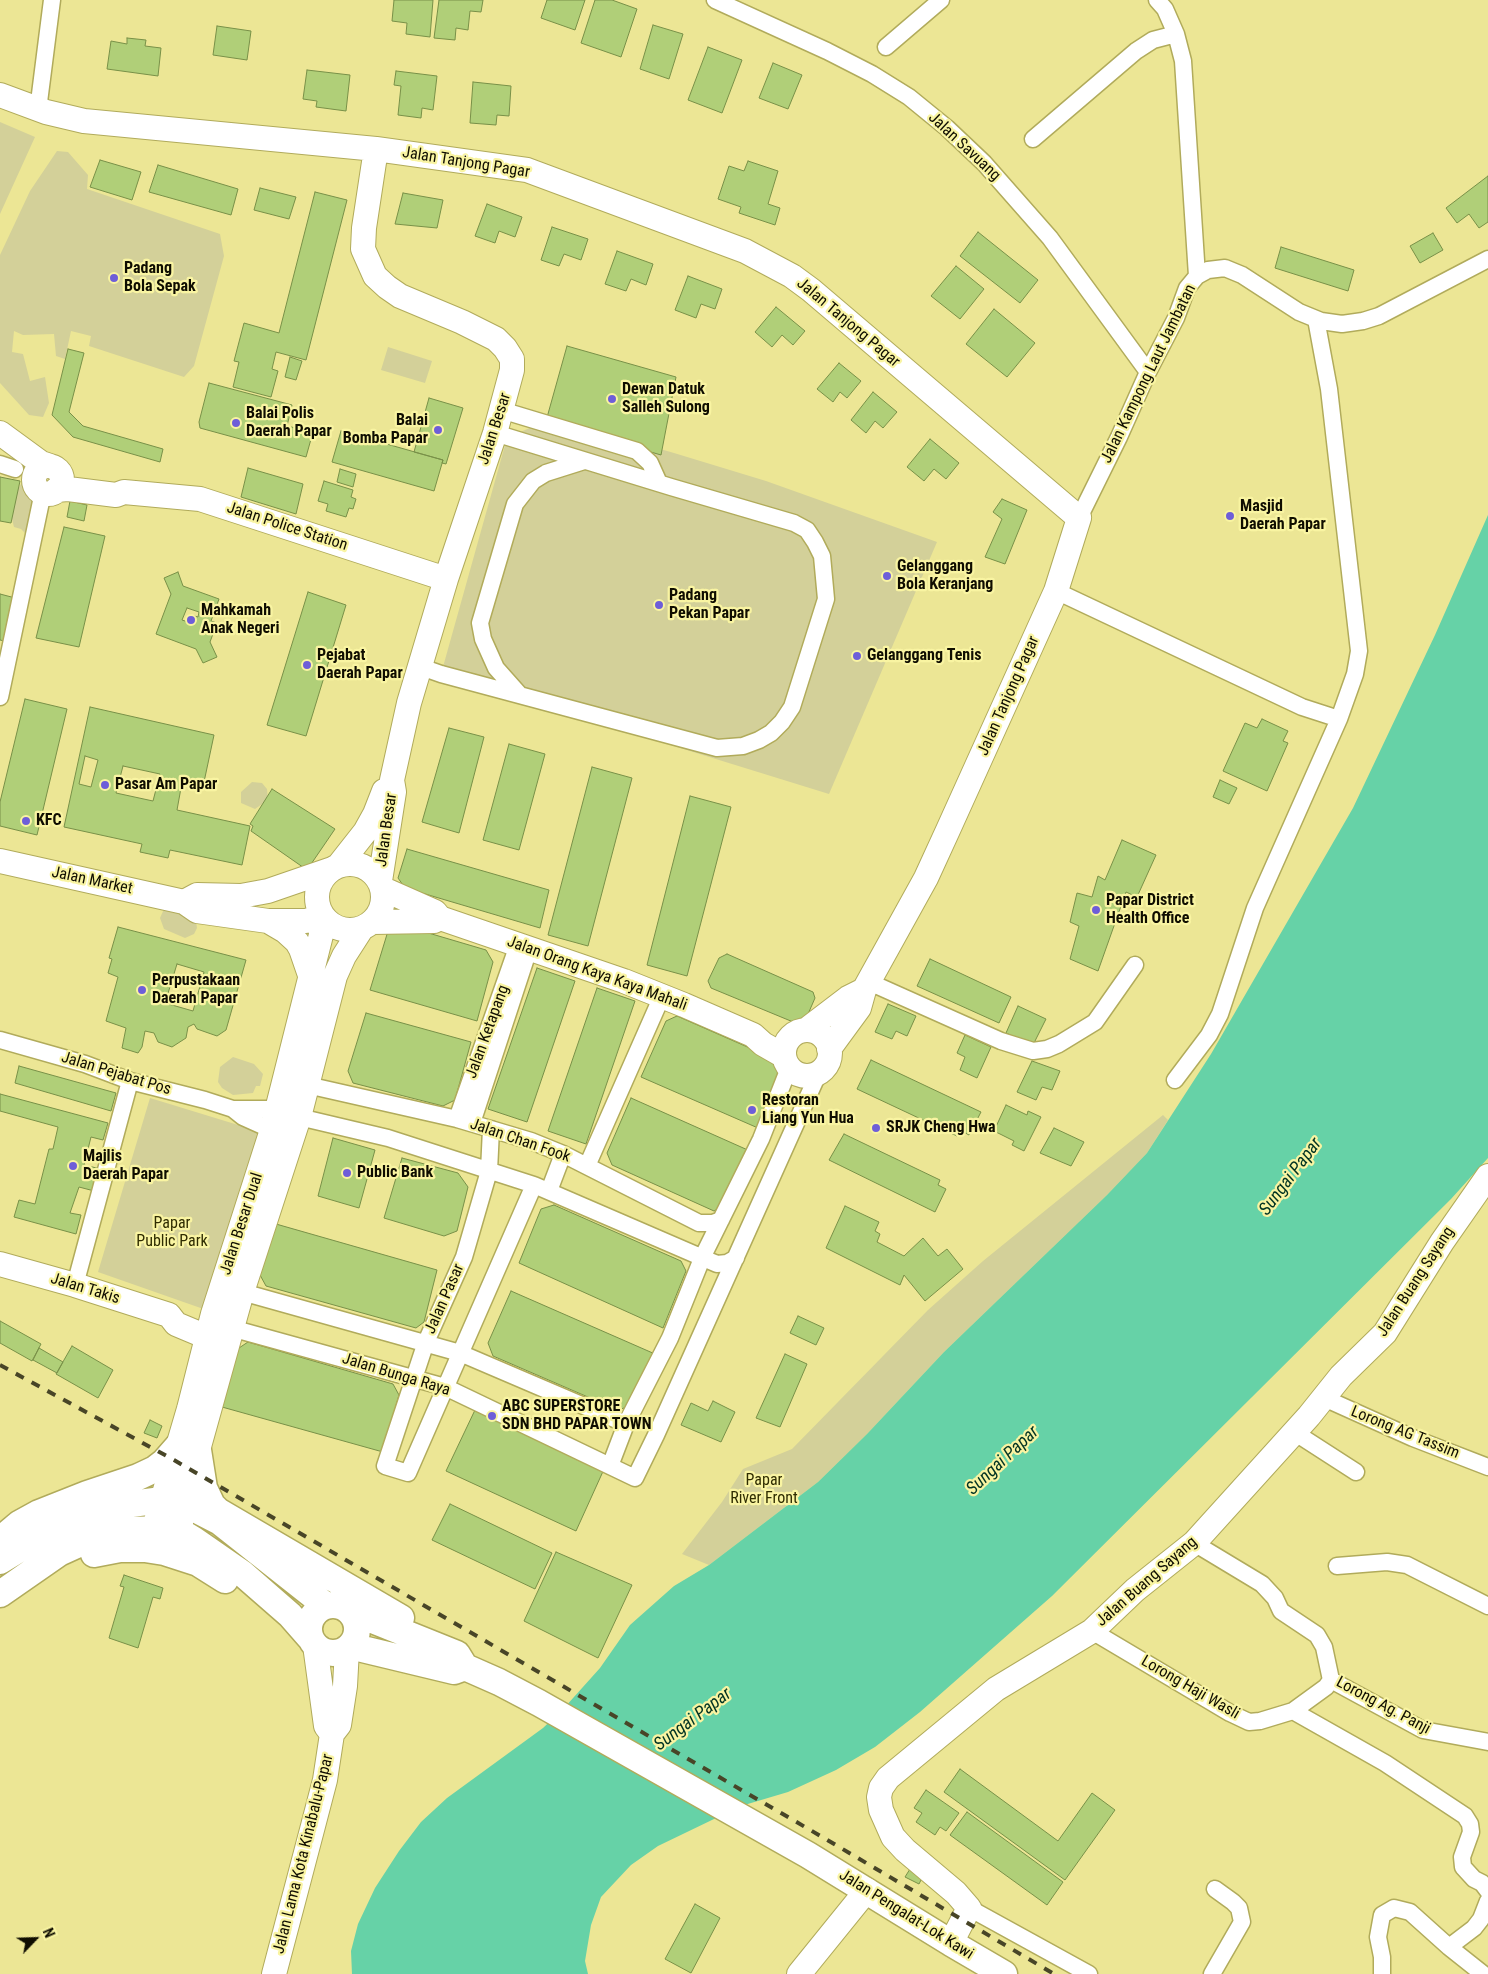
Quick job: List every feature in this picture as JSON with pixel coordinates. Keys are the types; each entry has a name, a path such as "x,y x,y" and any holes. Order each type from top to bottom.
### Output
{"main road":[{"name":"Jalan Tanjong Pagar","path":"0,95 38,110 84,122 376,150 527,170 745,251 792,276 811,290 1079,518 1056,591 984,754 926,878 866,986 859,1008 829,1050"},
{"name":"Jalan Besar","path":"376,150 364,228 363,249 375,276 400,296 496,338 512,359 512,370 495,433 446,578 409,702 392,780 394,792 381,885"},
{"path":"0,435 41,463 49,481"},
{"name":"Jalan Police Station","path":"49,481 68,489 116,495 124,492 200,499 446,578"},
{"name":"Jalan Besar","path":"335,867 366,832 385,788 392,780"},
{"name":"Jalan Market","path":"0,861 184,902 197,910 268,921 306,921 324,918"},
{"path":"351,863 362,865 372,872 381,885 384,901 380,912 367,925 353,930 342,929 324,918 317,900 317,891 320,882 335,867 351,863"},
{"name":"Jalan Market","path":"184,902 197,896 241,896 268,891 335,867"},
{"name":"Jalan Orang Kaya Kaya Mahali","path":"381,885 434,912 440,918 624,981 753,1035 763,1044 793,1048"},
{"name":"Jalan Besar Dual","path":"188,1448 190,1408 207,1337 222,1321 242,1292 283,1119 324,918"},
{"name":"Jalan Orang Kaya Kaya Mahali","path":"367,925 434,921 440,918"},
{"path":"268,921 285,931 297,942 302,949 311,978"},
{"name":"Jalan Besar Dual","path":"166,1529 222,1321 283,1119 307,1085 334,976 344,956 367,925"},
{"path":"793,1048 848,998 866,986"},
{"path":"818,1034 823,1038 829,1050 827,1062 819,1072 807,1076 800,1075 793,1048 818,1034"},
{"name":"Jalan Buang Sayang","path":"969,1908 956,1893 905,1850 893,1836 881,1810 881,1788 888,1778 996,1689 1092,1631 1135,1590 1194,1542 1294,1432 1341,1376 1385,1333 1442,1242 1488,1176"},
{"name":"Jalan Takis","path":"0,1264 75,1285 169,1315 176,1324 207,1337"},
{"name":"Jalan Takis","path":"169,1315 177,1312 222,1321"},
{"path":"0,1540 18,1524 39,1513 138,1477 156,1469 188,1448 212,1505 218,1511 439,1640 457,1659"},
{"path":"0,1561 50,1530 109,1509 131,1504 174,1502 220,1522 338,1608 357,1625 354,1640 348,1648 339,1653 322,1651 285,1611 243,1574 212,1552 166,1529 131,1530 81,1543 59,1553 0,1594"},
{"path":"33,1570 64,1564 97,1553 120,1549 145,1549 164,1552 198,1563 214,1572 247,1597 285,1611"},
{"path":"332,1734 326,1726 313,1642 308,1631 312,1615 338,1608 457,1659"},
{"path":"348,1648 454,1671 457,1659"},
{"name":"Jalan Lama Kota Kinabalu-Papar","path":"274,1974 320,1798 332,1734 339,1725 348,1648"},
{"name":"Jalan Pengalat-Lok Kawi","path":"457,1659 808,1855 1004,1974"},
{"path":"799,1974 867,1890"},
{"path":"951,1943 969,1908"}],"street":[{"path":"38,110 52,0"},
{"name":"Jalan Savuang","path":"715,0 828,51 872,74 909,97 947,128 984,163 1050,238 1148,372"},
{"path":"886,47 941,0"},
{"path":"1157,0 1165,10 1176,34 1183,61 1197,276"},
{"path":"1033,139 1136,51 1153,40 1176,34"},
{"name":"Jalan Kampong Laut Jambatan","path":"1079,518 1119,437 1148,372 1176,318 1187,288 1197,276 1208,270 1225,268 1242,275 1299,312 1316,319 1342,324 1371,318 1488,259"},
{"path":"1175,1080 1209,1035 1220,1014 1255,908 1339,719 1354,674 1359,652 1329,388 1316,319"},
{"path":"501,410 636,451 650,463 659,483"},
{"path":"421,667 520,696 717,748 743,746 759,740 771,733 792,707 826,599 822,556 807,530 794,523 495,433"},
{"path":"520,696 496,668 483,639 480,623 515,504 533,481 546,473 584,460"},
{"path":"0,696 5,653 49,481"},
{"path":"1056,591 1302,707 1339,719"},
{"name":"Jalan Ketapang","path":"464,1121 524,947"},
{"path":"866,986 1001,1041 1033,1051 1047,1049 1059,1044 1095,1022 1135,964"},
{"path":"587,1166 662,996"},
{"name":"Jalan Pejabat Pos","path":"0,1040 85,1064 130,1081 233,1109 283,1119"},
{"path":"610,1466 626,1424 670,1338 703,1256 761,1139 793,1048"},
{"path":"283,1119 388,1138 542,1188 722,1264 736,1258 819,1072"},
{"path":"75,1285 130,1081"},
{"name":"Jalan Chan Fook","path":"307,1085 492,1128 563,1154 699,1223 713,1223 721,1220"},
{"name":"Jalan Pejabat Pos","path":"233,1109 242,1117 283,1119"},
{"name":"Jalan Pasar","path":"445,1387 408,1473 386,1466 426,1342 464,1256 489,1171 492,1128"},
{"path":"445,1387 500,1268 542,1188 563,1154"},
{"name":"Jalan Bunga Raya","path":"222,1321 445,1387 635,1478 736,1258"},
{"path":"242,1292 460,1353 626,1424"},
{"name":"Lorong AG Tassim","path":"1324,1398 1412,1438 1488,1467"},
{"path":"1294,1432 1356,1472"},
{"name":"Lorong Ag. Panji","path":"1194,1542 1262,1584 1275,1598 1280,1611 1318,1635 1324,1647 1331,1680 1423,1730 1488,1742"},
{"path":"1337,1566 1386,1562 1407,1565 1439,1579 1473,1600 1488,1606"},
{"name":"Lorong Haji Wasli","path":"1092,1631 1249,1722 1260,1721 1293,1711 1326,1687 1331,1680"},
{"path":"1293,1711 1385,1763 1465,1816 1470,1824 1471,1832 1462,1857 1463,1867 1474,1879 1482,1883 1488,1891"},
{"path":"1212,1974 1242,1922 1239,1908 1215,1890"},
{"path":"1448,1947 1474,1928 1481,1919 1488,1901"},
{"path":"969,1908 1089,1974"},
{"path":"1382,1974 1382,1957 1378,1937 1382,1915 1394,1908 1410,1912 1448,1947 1483,1974"}],"green space":[{"path":"0,122 35,137 0,214"},
{"path":"57,151 68,152 88,175 87,189 220,234 224,256 194,366 184,377 89,346 91,336 71,331 65,359 56,356 54,334 23,335 14,331 12,352 23,354 30,381 45,377 49,403 43,417 29,415 0,383 0,255 30,191"},
{"path":"388,347 432,361 425,383 381,370"},
{"path":"552,418 766,481 937,542 829,794 441,674 507,438"},
{"path":"34,473 43,480 43,492 26,534 21,529 14,527 12,519 13,500 28,474"},
{"path":"252,782 262,783 267,789 268,800 255,809 241,803 241,792"},
{"path":"170,906 196,921 197,928 194,934 185,938 164,929 160,918 164,909"},
{"path":"233,1057 254,1064 263,1074 260,1086 256,1086 253,1093 233,1095 222,1088 218,1082 220,1067"},
{"name":"Papar Public Park","path":"150,1098 261,1132 212,1312 98,1272"},
{"name":"Papar River Front","path":"1163,1115 1168,1120 1147,1153 1107,1195 944,1352 867,1434 818,1482 709,1565 682,1554 722,1502 743,1469 792,1449 928,1310 983,1261"}],"water":[{"name":"Sungai Papar","path":"1488,515 1488,1158 1451,1199 1052,1596 920,1712 875,1747 836,1770 788,1792 741,1806 658,1846 631,1865 601,1897 591,1925 585,1961 588,1974 352,1974 351,1951 358,1924 375,1888 421,1822 447,1798 543,1728 600,1668 630,1625 674,1586 709,1565 818,1482 867,1434 944,1352 1107,1195 1147,1153 1211,1054 1353,808 1435,635"}],"building":[{"path":"394,0 433,0 430,37 406,34 407,23 392,21"},
{"path":"439,0 483,0 481,12 470,11 468,30 456,28 455,40 434,38"},
{"path":"547,0 585,0 575,30 541,18"},
{"path":"595,0 612,0 637,9 621,57 581,43"},
{"path":"653,25 683,34 669,79 640,69"},
{"path":"217,26 251,31 247,60 213,55"},
{"path":"127,38 146,40 145,46 161,48 158,76 107,69 111,41 127,44"},
{"path":"708,47 742,60 722,113 688,100"},
{"path":"773,63 802,75 788,109 759,98"},
{"path":"307,70 350,75 346,111 316,107 317,101 303,99"},
{"path":"396,71 437,76 433,110 422,108 421,118 398,115 401,86 394,85"},
{"path":"473,82 511,86 509,116 497,115 496,125 470,123"},
{"path":"100,160 141,172 132,200 90,187"},
{"path":"748,161 778,171 768,204 780,208 775,225 739,213 741,207 718,199 729,166 744,171"},
{"path":"158,165 238,189 231,215 149,192"},
{"path":"1488,176 1488,222 1479,228 1469,214 1457,223 1446,208"},
{"path":"260,188 296,197 289,219 254,210"},
{"path":"315,192 347,200 306,360 276,352 272,369 278,371 271,397 233,387 239,362 234,361 244,323 279,333"},
{"path":"403,193 443,200 437,228 395,224"},
{"path":"487,204 522,217 515,237 499,231 495,243 475,236"},
{"path":"552,227 588,239 581,260 564,254 559,266 541,260"},
{"path":"978,232 1038,280 1020,303 960,256"},
{"path":"1433,233 1443,250 1420,263 1410,246"},
{"path":"1281,247 1354,270 1348,291 1275,268"},
{"path":"617,251 653,264 646,285 631,279 626,291 605,284"},
{"path":"956,266 984,289 960,319 931,296"},
{"path":"688,276 722,289 715,309 701,304 696,318 675,310"},
{"path":"776,307 805,331 793,345 782,335 772,347 755,332"},
{"path":"994,309 1035,343 1007,377 966,344"},
{"name":"Dewan Datuk Salleh Sulong","path":"567,346 676,377 661,455 546,421"},
{"path":"68,349 84,353 69,412 83,426 163,449 160,462 73,437 52,415"},
{"path":"290,357 302,361 296,380 285,377"},
{"path":"839,363 861,381 847,398 840,392 833,402 817,389"},
{"path":"209,383 292,405 287,426 313,432 306,457 200,428 199,422"},
{"path":"873,392 897,412 883,428 875,421 866,433 851,420"},
{"name":"Balai Bomba Papar","path":"429,398 463,408 446,464 442,463 443,460 414,452"},
{"path":"341,431 443,460 434,491 332,462"},
{"path":"930,439 959,463 946,479 934,469 924,481 907,467"},
{"path":"248,468 303,484 296,514 241,497"},
{"path":"340,469 356,474 353,487 337,482"},
{"path":"0,477 20,481 11,523 0,521"},
{"path":"324,481 353,490 351,497 356,499 353,509 349,508 346,517 326,511 328,504 318,501"},
{"path":"1002,499 1027,510 1005,564 985,557 1002,519 993,512"},
{"path":"70,501 87,505 84,521 67,517"},
{"path":"64,527 105,536 79,647 36,638"},
{"path":"178,572 183,586 219,599 211,621 217,623 210,642 217,657 203,663 196,649 156,634 171,594 164,578","holes":["187,608 199,612 198,617 190,615 188,622 182,620"]},
{"name":"Pejabat Daerah Papar","path":"308,592 346,605 306,736 267,725"},
{"path":"0,594 19,599 9,642 0,640"},
{"path":"25,699 67,709 37,835 0,826 0,802"},
{"name":"Pasar Am Papar","path":"90,707 214,735 204,782 183,777 177,810 250,826 242,865 170,850 168,858 140,852 142,844 64,827","holes":["85,756 98,760 91,787 79,784","123,766 160,774 153,801 116,793"]},
{"path":"1262,719 1288,731 1283,741 1288,743 1267,791 1223,771 1245,723 1257,728"},
{"path":"449,728 484,737 459,833 422,822"},
{"path":"509,744 545,754 519,850 483,840"},
{"path":"592,767 632,778 588,946 548,935"},
{"path":"1220,780 1237,788 1229,804 1213,797"},
{"path":"272,789 335,829 307,870 251,831 253,826 250,824"},
{"path":"690,796 731,807 687,976 647,965"},
{"name":"Papar District Health Office","path":"1122,840 1156,855 1137,897 1126,892 1098,971 1070,959 1079,926 1070,922 1077,893 1092,897 1098,876 1105,880"},
{"path":"407,849 549,890 540,928 405,888 398,878"},
{"path":"398,924 486,950 493,962 477,1021 370,990 388,931"},
{"name":"Perpustakaan Daerah Papar","path":"118,927 246,960 226,1030 217,1036 197,1029 194,1024 188,1027 186,1038 172,1047 158,1042 154,1033 145,1031 142,1047 138,1053 122,1048 126,1028 106,1021 118,977 108,973 112,959 109,958","holes":["177,964 204,972 193,1011 165,1003"]},
{"path":"727,954 813,992 815,998 805,1021 798,1024 711,988 708,981 719,958"},
{"path":"930,959 1011,997 999,1023 917,986"},
{"path":"537,968 575,981 527,1122 488,1109"},
{"path":"597,988 635,1001 586,1144 548,1131"},
{"path":"888,1004 916,1016 907,1036 896,1031 892,1039 875,1032"},
{"path":"1018,1006 1046,1019 1033,1045 1006,1033"},
{"path":"366,1013 471,1042 455,1100 443,1106 353,1083 348,1071"},
{"path":"677,1016 777,1060 782,1072 758,1128 641,1077 666,1021"},
{"path":"965,1035 991,1047 977,1078 960,1070 965,1057 957,1053"},
{"path":"871,1060 981,1112 969,1135 960,1130 957,1136 857,1089"},
{"path":"1032,1061 1060,1071 1052,1090 1042,1087 1036,1100 1017,1092"},
{"path":"19,1066 116,1093 111,1111 15,1083"},
{"path":"0,1094 108,1123 103,1140 91,1137 84,1165 105,1170 98,1192 79,1187 70,1213 81,1215 76,1234 14,1217 19,1200 35,1204 49,1149 53,1149 58,1127 0,1111"},
{"path":"631,1098 750,1151 727,1204 714,1211 612,1165 607,1153"},
{"path":"1006,1105 1027,1115 1028,1111 1041,1117 1024,1151 1012,1145 1014,1141 994,1131"},
{"path":"1054,1128 1084,1142 1071,1166 1040,1153"},
{"path":"844,1134 940,1180 938,1185 946,1189 935,1212 829,1160"},
{"name":"Public Bank","path":"333,1138 375,1150 359,1208 318,1196"},
{"path":"402,1158 458,1173 468,1187 457,1231 444,1236 384,1218"},
{"path":"554,1205 681,1261 686,1271 663,1328 519,1263 541,1209"},
{"path":"845,1206 879,1222 875,1231 880,1234 877,1242 904,1256 923,1238 938,1256 947,1249 963,1269 925,1301 904,1275 900,1285 826,1248"},
{"path":"276,1224 437,1270 424,1322 416,1328 266,1286 260,1275"},
{"path":"511,1291 655,1354 630,1406 618,1410 493,1356 488,1343"},
{"path":"798,1316 824,1328 816,1345 790,1333"},
{"path":"0,1321 41,1344 32,1361 0,1343"},
{"path":"248,1342 393,1384 399,1395 383,1452 222,1407 236,1350"},
{"path":"72,1346 113,1370 98,1398 56,1374"},
{"path":"39,1348 63,1362 57,1373 33,1360"},
{"path":"785,1354 807,1364 780,1427 756,1418"},
{"path":"713,1401 735,1412 721,1442 681,1425 691,1403 708,1411"},
{"path":"475,1410 605,1467 576,1531 446,1471"},
{"path":"150,1420 162,1426 157,1438 144,1433"},
{"path":"450,1504 552,1553 535,1589 432,1540"},
{"path":"556,1552 632,1585 598,1658 524,1621"},
{"path":"124,1575 163,1588 160,1599 153,1597 138,1648 109,1638 124,1587 120,1586"},
{"path":"960,1769 1058,1841 1092,1793 1115,1810 1065,1880 944,1792"},
{"path":"926,1790 959,1813 946,1831 940,1827 935,1835 916,1822 922,1813 914,1808"},
{"path":"967,1812 1063,1882 1047,1905 950,1835"},
{"path":"910,1869 923,1876 919,1884 905,1877"},
{"path":"695,1904 720,1918 691,1973 665,1959"}],"railway":[{"path":"0,1365 174,1460 1054,1974"}],"place":[{"name":"Padang Bola Sepak","path":"114,278"},
{"name":"Dewan Datuk Salleh Sulong","path":"612,399"},
{"name":"Balai Polis Daerah Papar","path":"236,423"},
{"name":"Balai Bomba Papar","path":"438,430"},
{"name":"Masjid Daerah Papar","path":"1230,516"},
{"name":"Gelanggang Bola Keranjang","path":"887,576"},
{"name":"Padang Pekan Papar","path":"659,605"},
{"name":"Mahkamah Anak Negeri","path":"191,620"},
{"name":"Gelanggang Tenis","path":"857,656"},
{"name":"Pejabat Daerah Papar","path":"307,665"},
{"name":"Pasar Am Papar","path":"105,785"},
{"name":"KFC","path":"26,821"},
{"name":"Papar District Health Office","path":"1096,910"},
{"name":"Perpustakaan Daerah Papar","path":"142,990"},
{"name":"Restoran Liang Yun Hua","path":"752,1110"},
{"name":"SRJK Cheng Hwa","path":"876,1128"},
{"name":"Majlis Daerah Papar","path":"73,1166"},
{"name":"Public Bank","path":"347,1173"},
{"name":"ABC SUPERSTORE SDN BHD PAPAR TOWN","path":"492,1416"}]}
